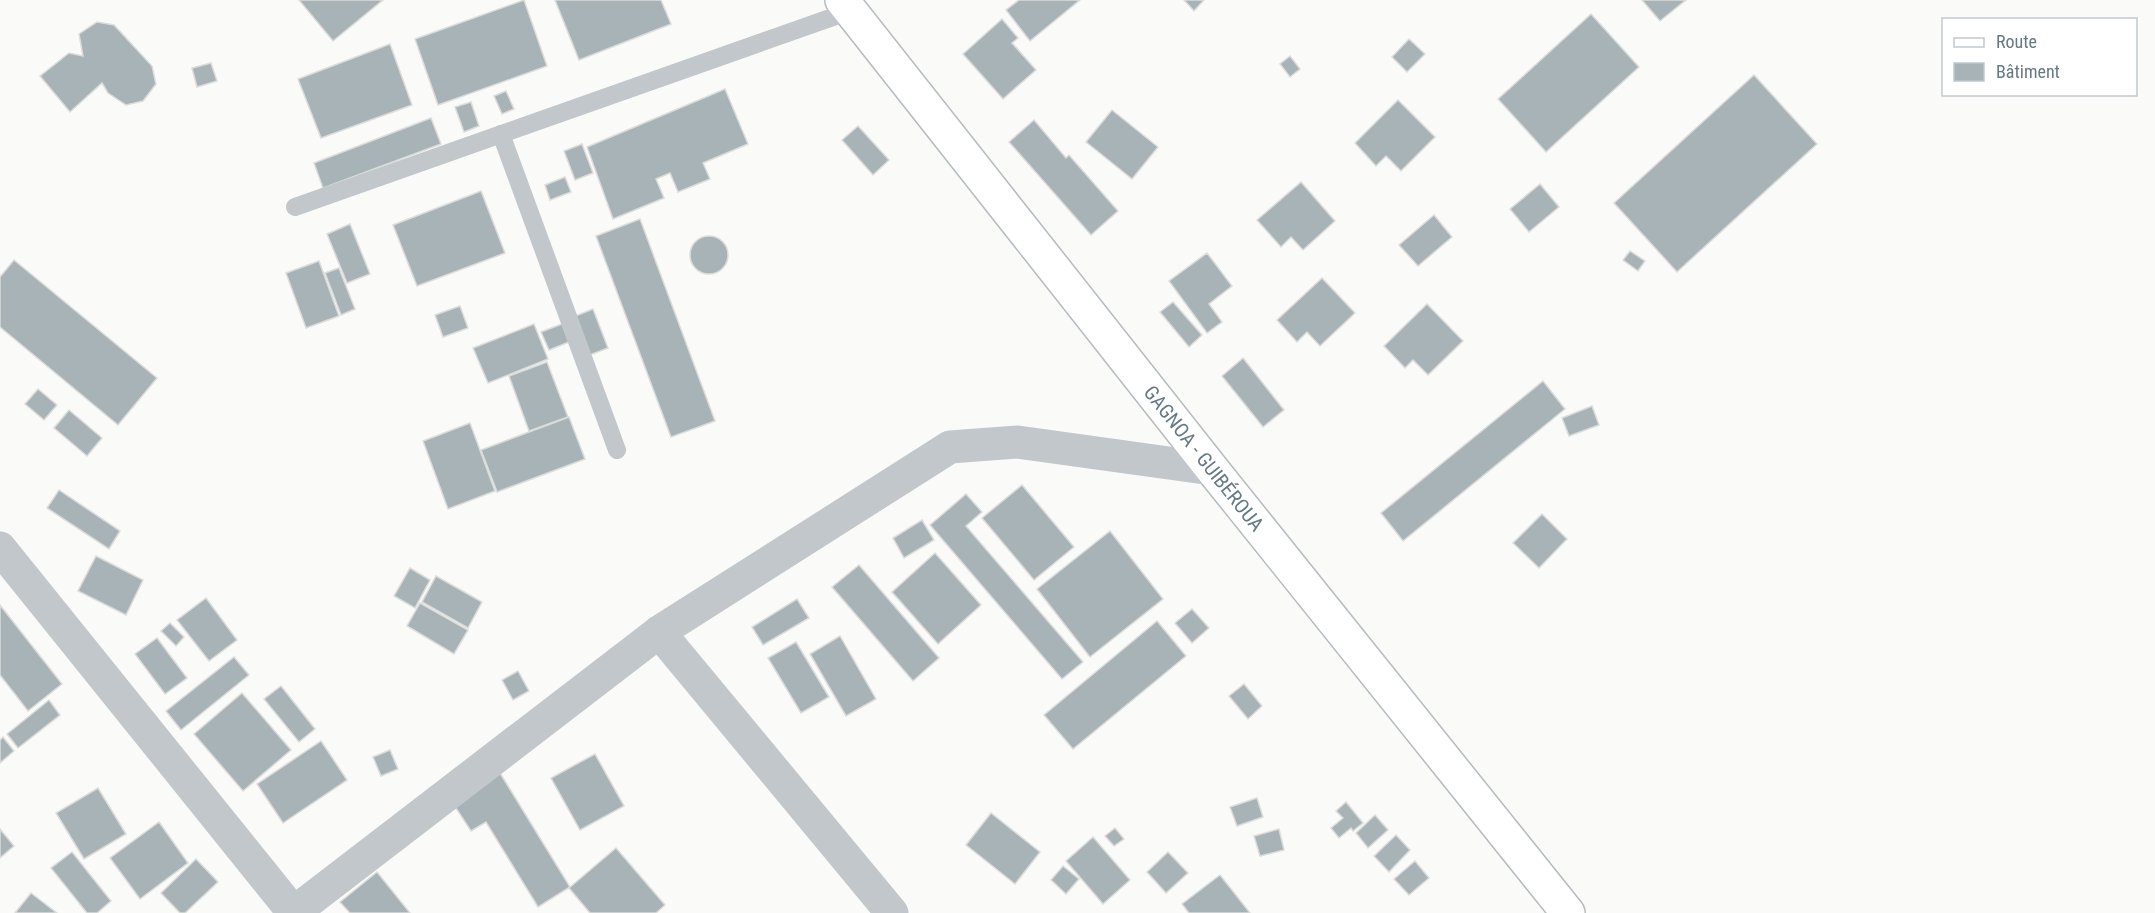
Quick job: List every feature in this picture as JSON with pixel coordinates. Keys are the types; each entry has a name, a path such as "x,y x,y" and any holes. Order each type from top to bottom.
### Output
{"main road":[{"name":"GAGNOA - GUIBÉROUA","path":"846,5 1212,469 1568,913"}],"street":[{"path":"0,548 294,913 659,632 950,447 1018,442 1212,469"},
{"path":"659,632 892,913"}],"lane":[{"path":"295,207 501,134 846,5"},
{"path":"501,134 617,450"}],"building":[{"path":"299,0 383,0 333,41"},
{"path":"524,0 547,66 438,105 415,39"},
{"path":"555,0 661,0 671,24 579,60"},
{"path":"1019,0 1080,0 1030,41 1006,10"},
{"path":"1184,0 1204,0 1194,11"},
{"path":"1642,0 1686,0 1660,21"},
{"path":"1591,14 1639,67 1546,152 1498,99"},
{"path":"1002,19 1018,38 1012,43 1036,70 1003,99 963,54"},
{"path":"97,22 114,25 152,66 156,84 143,101 126,105 108,93 102,83 70,112 40,76 69,53 83,56 79,34"},
{"path":"1409,39 1425,54 1407,72 1392,57"},
{"path":"390,44 412,105 321,138 298,79"},
{"path":"1290,56 1300,69 1290,77 1280,64"},
{"path":"211,63 217,81 197,87 192,68"},
{"path":"1754,75 1817,144 1677,272 1614,203"},
{"path":"725,89 748,144 703,163 710,179 678,192 670,173 656,179 664,198 613,219 587,147"},
{"path":"506,91 514,109 502,114 494,96"},
{"path":"1398,100 1435,137 1401,171 1386,156 1376,166 1355,143"},
{"path":"471,102 479,126 464,132 455,107"},
{"path":"1112,110 1158,147 1132,179 1086,142"},
{"path":"431,118 441,144 323,188 314,163"},
{"path":"1034,120 1066,158 1069,155 1118,211 1091,235 1009,142"},
{"path":"858,126 889,160 873,175 842,140"},
{"path":"582,144 593,173 575,180 564,151"},
{"path":"565,177 571,192 550,200 545,185"},
{"path":"1301,182 1335,221 1303,250 1291,237 1281,247 1257,220"},
{"path":"1540,184 1559,207 1529,232 1510,209"},
{"path":"481,191 505,253 417,286 393,225"},
{"path":"1434,215 1452,237 1418,266 1399,245"},
{"path":"640,219 715,421 671,437 596,236"},
{"path":"350,224 370,274 347,283 327,234"},
{"path":"709,236 723,241 728,255 723,269 709,274 695,269 690,255 695,241"},
{"path":"1630,251 1645,261 1638,271 1623,260"},
{"path":"1207,253 1232,286 1209,304 1222,322 1207,333 1169,281"},
{"path":"14,260 157,378 118,425 0,327 0,277"},
{"path":"319,261 339,316 306,328 286,273"},
{"path":"339,268 355,309 341,315 325,273"},
{"path":"1322,278 1355,313 1320,346 1307,332 1297,342 1277,320"},
{"path":"1173,302 1202,335 1189,347 1160,312"},
{"path":"1427,304 1463,341 1428,375 1413,360 1405,368 1384,346"},
{"path":"460,306 468,328 443,337 435,315"},
{"path":"593,309 608,348 587,356 573,317"},
{"path":"534,324 548,359 488,383 473,348"},
{"path":"562,324 569,342 549,350 541,332"},
{"path":"1243,358 1284,410 1263,427 1222,376"},
{"path":"547,362 568,417 529,431 509,376"},
{"path":"1543,381 1565,409 1403,541 1381,513"},
{"path":"38,389 57,405 44,420 25,404"},
{"path":"1592,406 1599,425 1569,436 1562,418"},
{"path":"69,410 102,438 87,456 54,428"},
{"path":"569,417 585,459 497,492 481,450"},
{"path":"470,423 495,491 448,509 423,441"},
{"path":"1022,485 1074,547 1034,580 982,518"},
{"path":"59,490 120,531 109,549 47,508"},
{"path":"966,494 982,512 966,526 1083,662 1062,679 930,525"},
{"path":"1542,514 1567,539 1539,568 1513,543"},
{"path":"922,520 934,540 904,558 893,538"},
{"path":"1110,531 1163,599 1090,657 1037,589"},
{"path":"935,553 981,605 938,644 892,592"},
{"path":"96,556 143,580 126,615 78,591"},
{"path":"859,565 939,658 913,681 832,587"},
{"path":"410,568 430,580 415,608 394,596"},
{"path":"436,576 482,602 468,628 422,602"},
{"path":"206,598 237,640 209,661 177,620"},
{"path":"797,599 809,618 763,645 752,627"},
{"path":"420,603 468,630 454,654 407,626"},
{"path":"0,605 62,684 28,711 0,675"},
{"path":"1192,609 1209,628 1192,643 1175,623"},
{"path":"1157,621 1186,656 1073,749 1044,715"},
{"path":"170,623 184,637 176,646 161,631"},
{"path":"840,636 876,699 846,716 810,654"},
{"path":"157,638 187,678 165,694 135,654"},
{"path":"796,642 829,697 801,713 768,658"},
{"path":"234,657 249,675 181,730 166,711"},
{"path":"518,671 529,691 513,700 502,680"},
{"path":"1244,684 1262,706 1248,719 1229,696"},
{"path":"281,686 315,729 299,742 264,699"},
{"path":"242,693 291,750 243,791 194,734"},
{"path":"49,700 60,715 18,748 7,734"},
{"path":"3,737 14,751 0,763 0,740"},
{"path":"321,741 347,780 283,823 257,784"},
{"path":"390,750 398,769 381,776 373,757"},
{"path":"595,754 624,806 580,830 551,778"},
{"path":"500,773 570,887 538,907 486,822 471,831 452,802"},
{"path":"98,788 126,834 84,859 56,813"},
{"path":"1257,798 1263,817 1237,826 1230,807"},
{"path":"1346,802 1363,823 1353,831 1351,828 1339,838 1331,828 1343,818 1336,811"},
{"path":"991,813 1040,852 1015,884 966,845"},
{"path":"1375,815 1388,830 1368,848 1356,833"},
{"path":"159,822 188,863 140,899 110,858"},
{"path":"1115,828 1124,839 1114,846 1105,836"},
{"path":"0,829 14,846 0,858"},
{"path":"1279,829 1284,850 1260,856 1254,836"},
{"path":"1396,835 1410,850 1389,872 1374,856"},
{"path":"1093,837 1130,880 1103,904 1066,861"},
{"path":"616,848 665,905 656,913 590,913 569,888"},
{"path":"72,852 111,901 97,913 87,913 51,868"},
{"path":"1168,852 1188,873 1166,893 1147,872"},
{"path":"196,859 218,882 185,913 180,913 161,893"},
{"path":"1415,861 1429,878 1409,895 1394,879"},
{"path":"1063,866 1079,879 1066,894 1051,880"},
{"path":"377,872 410,913 350,913 340,902"},
{"path":"1220,875 1250,913 1189,913 1182,904"},
{"path":"31,893 57,913 15,913"}]}
